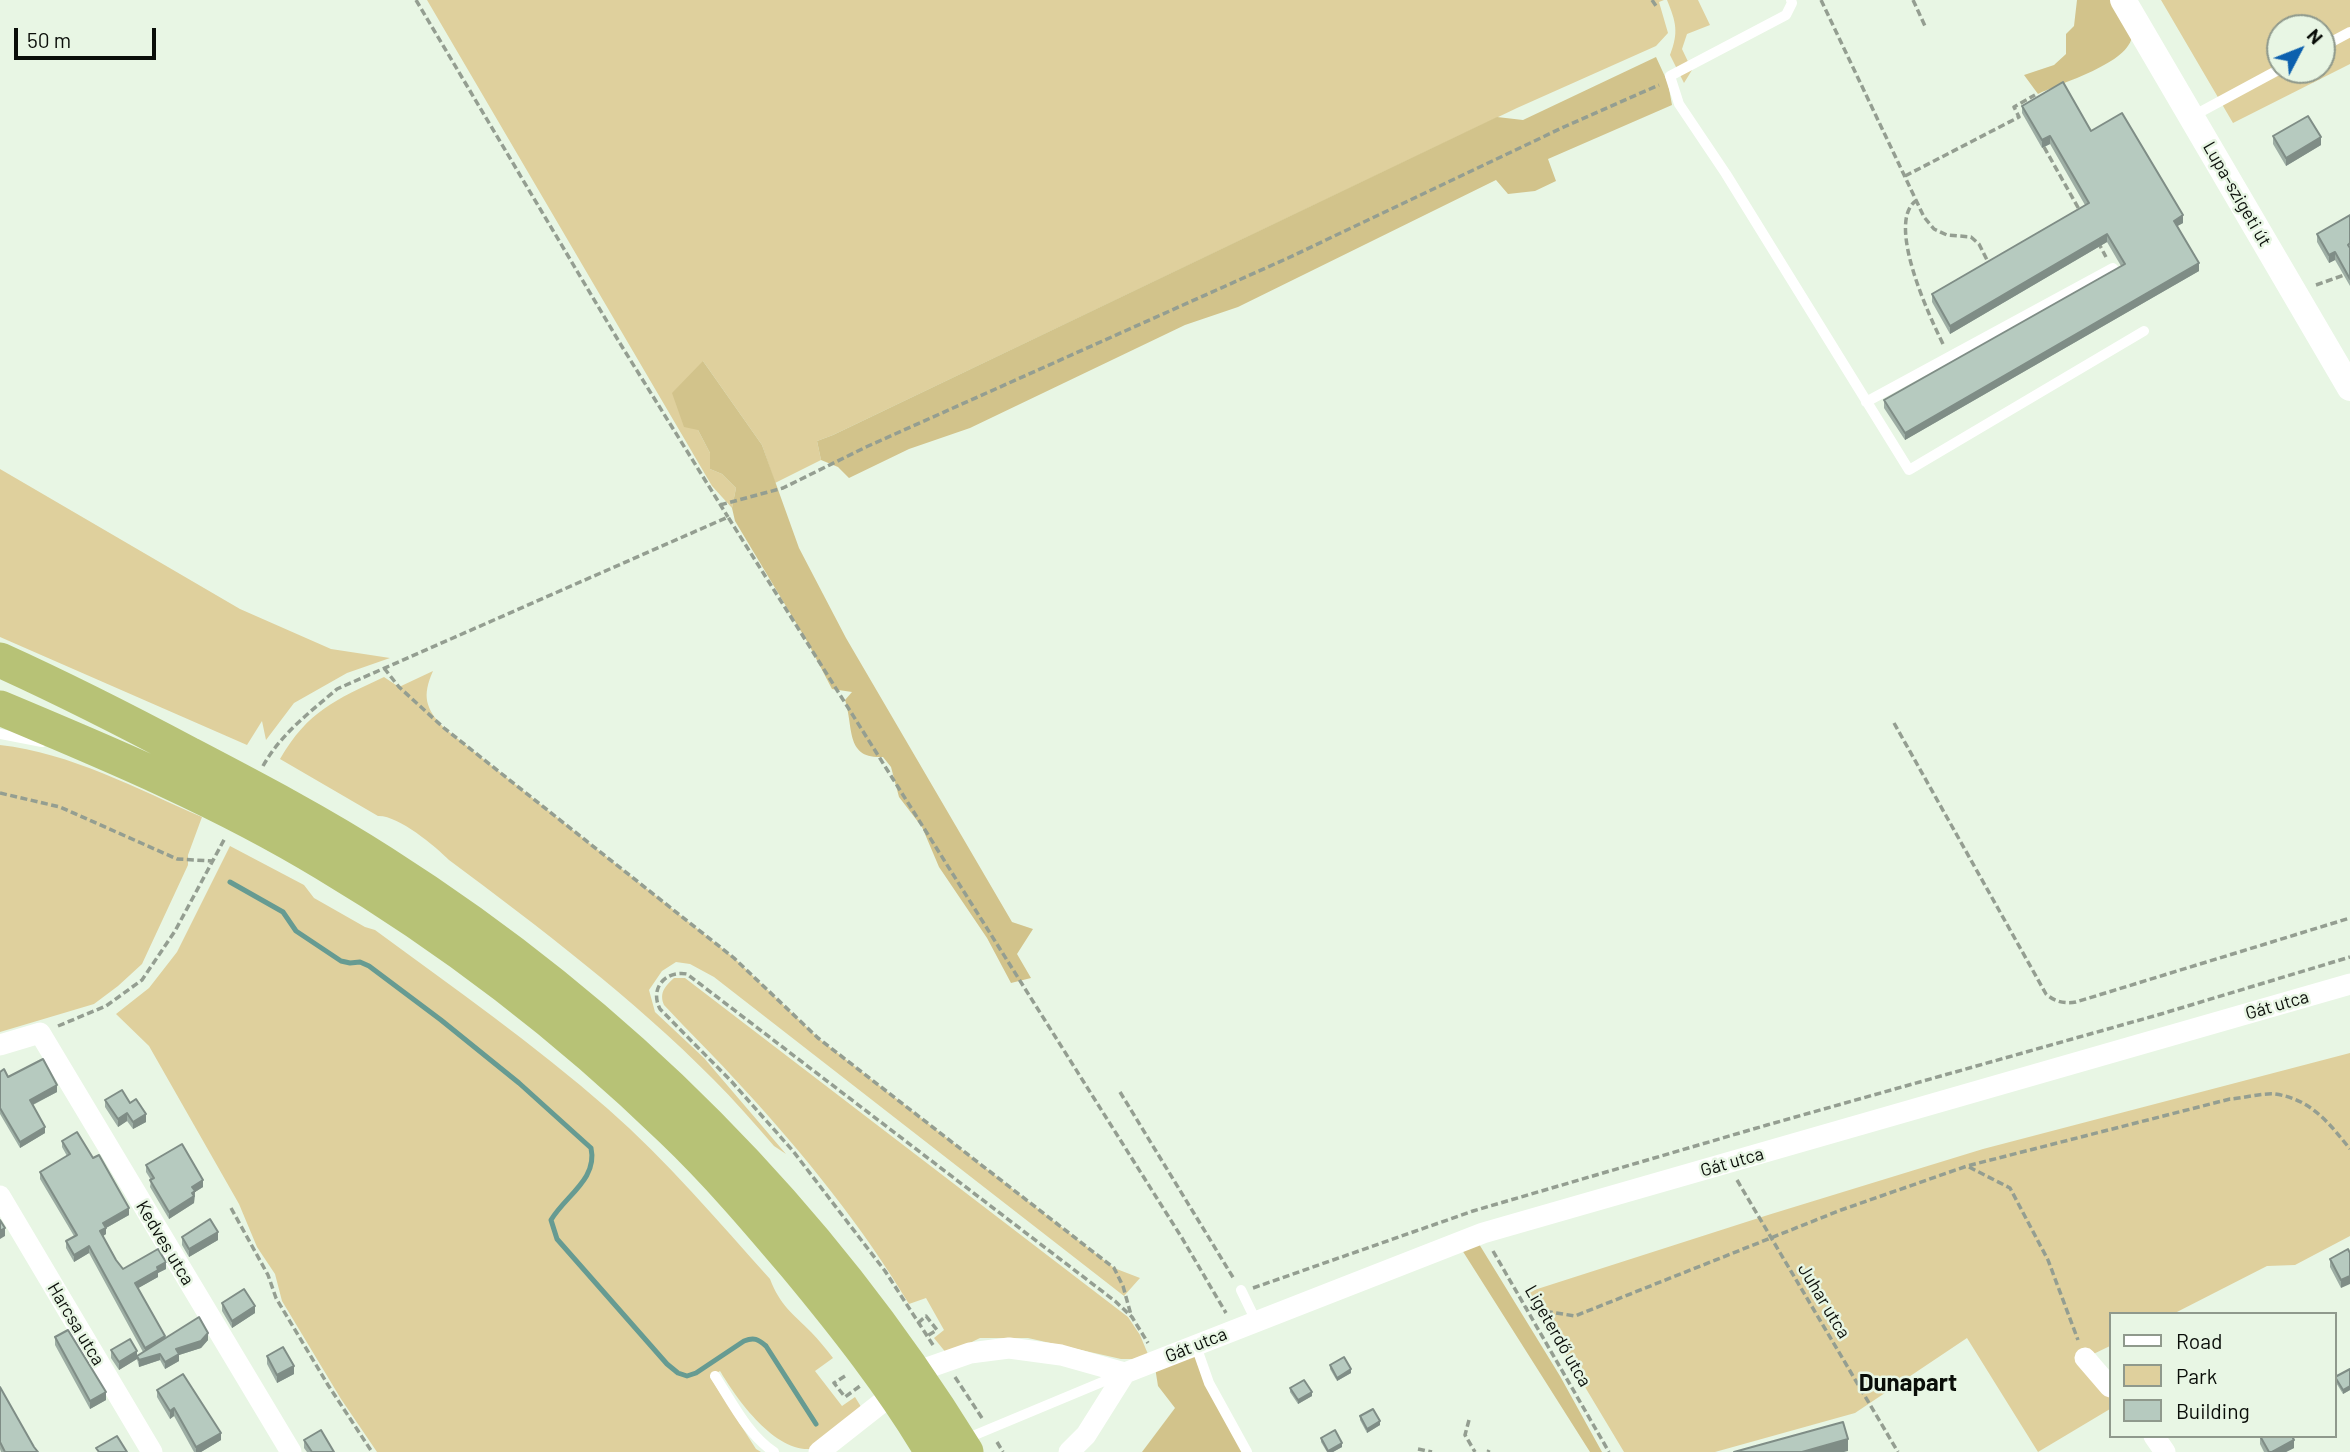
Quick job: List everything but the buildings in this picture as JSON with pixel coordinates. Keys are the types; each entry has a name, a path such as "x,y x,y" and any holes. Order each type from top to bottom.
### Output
{"highway":[{"path":"0,660 110,712 214,785 279,820 383,863 527,965 590,1015 642,1060 712,1128 812,1237 981,1446"},
{"path":"0,708 110,754 214,785"},
{"path":"279,820 323,862 434,933 564,1032 665,1123 704,1163 750,1212 826,1302 882,1324 931,1452"}],"street":[{"name":"Lupa-szigeti út","path":"2123,0 2350,388"},
{"name":"Gát utca","path":"1125,1373 1483,1233 2350,984"},
{"path":"0,1045 40,1033"},
{"name":"Kedves utca","path":"40,1033 291,1452"},
{"name":"Harcsa utca","path":"0,1196 152,1452"},
{"path":"819,1452 930,1367 970,1353 1009,1348 1061,1355 1125,1373 1086,1436 1069,1452"},
{"path":"2085,1358 2108,1385"}],"lane":[{"path":"1791,0 1786,15 1670,76 1679,104 1726,174 1909,470 2144,331"},
{"path":"2191,117 2266,77"},
{"path":"1866,402 2113,268"},
{"path":"0,734 110,754"},
{"path":"1241,1290 1256,1321"},
{"path":"1196,1346 1209,1383 1247,1452"},
{"path":"931,1452 1125,1373"},
{"path":"715,1376 752,1432 774,1452"}],"path":[{"path":"416,0 727,517 1182,1238 1234,1329"},
{"path":"1652,0 1656,6"},
{"path":"1821,0 1924,217 1934,229 1947,235 1972,237 1992,267"},
{"path":"1913,0 1925,26"},
{"path":"720,505 783,488 1017,379 1288,258 1566,126 1656,88 1670,76"},
{"path":"1905,176 2019,117 2014,107 2035,94"},
{"path":"2044,147 2085,220"},
{"path":"1917,200 1911,204 1908,212 1906,232 1916,284 1949,357"},
{"path":"2092,232 2113,268"},
{"path":"2295,294 2350,273"},
{"path":"258,777 271,753 304,717 337,689 727,517"},
{"path":"384,668 399,687 444,728 734,958 818,1038 1114,1268 1123,1286 1132,1317"},
{"path":"1894,723 2046,995 2052,1000 2076,1002 2350,918"},
{"path":"0,793 60,807 177,859 213,861"},
{"path":"40,1033 106,1006 142,980 175,931 226,837"},
{"path":"1120,1092 1241,1290 1257,1287 1473,1211 2161,1014 2350,957"},
{"path":"926,1337 937,1330 926,1316 918,1324 882,1324 851,1225 793,1151 732,1082 660,1009 656,994 660,982 667,975 687,974 698,982 1115,1301 1132,1317 1145,1337 1154,1362"},
{"path":"1524,1308 1574,1316 1841,1210 1967,1166 2230,1099 2274,1094 2307,1103 2350,1149"},
{"name":"Juhar utca","path":"1728,1164 1898,1452"},
{"path":"1967,1166 2010,1188 2048,1260 2085,1358"},
{"path":"231,1208 268,1275 276,1298 372,1452"},
{"name":"Ligeterdő utca","path":"1483,1233 1609,1452"},
{"path":"918,1324 934,1345"},
{"path":"948,1367 983,1419"},
{"path":"1469,1420 1465,1435 1475,1452"},
{"path":"981,1446 1003,1452"},
{"path":"1418,1449 1432,1452"}],"green space":[{"path":"427,0 1664,0 1659,2 1668,33 1656,46 1517,108 817,441 821,460 775,483 762,445 703,361 698,430 710,453 710,469 722,474 736,488 732,508 712,486"},
{"path":"1667,0 1698,0 1710,25 1687,34 1682,49 1692,70 1684,83 1670,55 1675,40 1675,27"},
{"path":"2161,0 2350,0 2350,64 2336,71 2336,14 2266,14 2266,84 2310,84 2233,123"},
{"path":"0,469 240,609 331,649 390,658 347,673 294,703 266,740 262,721 247,745 0,637"},
{"path":"433,671 427,688 427,701 444,728 734,958 818,1038 1114,1268 1140,1278 1124,1296 714,977 690,964 676,962 662,971 649,990 655,1012 704,1058 786,1154 774,1146 729,1095 651,1020 416,832 396,820 378,816 280,759 301,729 337,700 384,677 399,687"},
{"path":"0,745 26,749 78,764 202,817 188,855 188,865 142,964 94,1004 0,1032"},
{"path":"230,846 304,885 314,898 375,930 523,1040 608,1109 671,1170 770,1279 782,1302 833,1358 815,1371 842,1406 855,1397 863,1410 811,1449 797,1448 783,1442 757,1420 720,1371 710,1377 756,1449 761,1452 377,1452 341,1399 282,1301 275,1274 257,1247 239,1204 149,1046 116,1014 149,988 177,952"},
{"path":"674,978 685,978 1128,1317 1140,1335 1150,1359 1121,1359 1028,1338 980,1338 947,1354 934,1338 944,1330 926,1298 909,1304 872,1247 810,1165 765,1112 664,1005 664,990"},
{"path":"2350,1053 2350,1236 2295,1265 2267,1266 2177,1312 2108,1312 2108,1347 2085,1358 2108,1394 2108,1410 2038,1452 1967,1338 1855,1413 1715,1452 1624,1452 1528,1292 1768,1215 1983,1149"}],"shaded area":[{"path":"2077,0 2117,0 2132,31 2129,45 2108,63 2038,94 2024,75 2054,65 2066,54 2066,34 2074,26"},
{"path":"1656,57 1668,83 1672,105 1548,159 1556,181 1535,191 1508,194 1496,180 1238,307 1185,325 970,428 909,449 849,478 838,467 821,460 817,441 1497,117 1523,120"},
{"path":"703,361 762,445 799,548 846,638 1012,922 1033,929 1017,954 1031,978 1011,983 987,938 939,867 922,827 899,797 891,767 883,757 862,753 857,747 853,740 845,700 852,692 832,689 808,643 735,521 732,508 736,488 722,474 710,469 710,453 698,430 684,427 672,393"},
{"path":"1479,1244 1560,1376 1602,1452 1590,1452 1462,1250"},
{"path":"1196,1346 1247,1452 1142,1452 1175,1408 1158,1386 1154,1361"}],"waterway":[{"path":"230,882 283,912 296,931 341,961 360,962 369,966 519,1083 591,1148 590,1169 579,1187 551,1220 557,1239 667,1364 687,1376 696,1373 744,1341 758,1340 766,1346 816,1424"}],"district":[{"name":"Dunapart","path":"1908,1383"}]}
